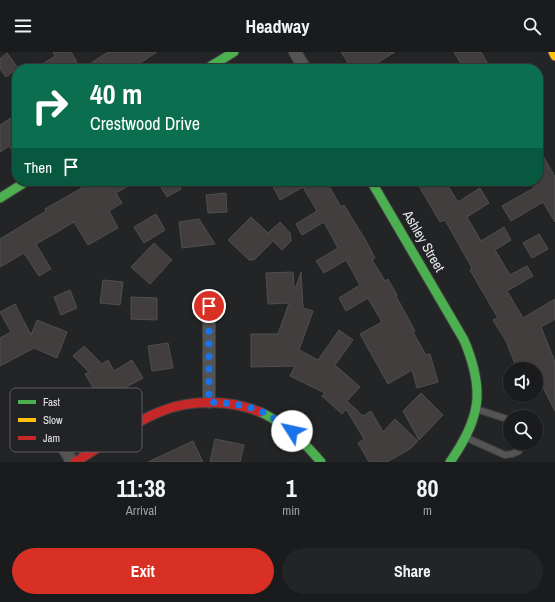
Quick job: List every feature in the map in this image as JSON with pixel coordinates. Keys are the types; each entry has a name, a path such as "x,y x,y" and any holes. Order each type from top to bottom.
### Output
{"street":[{"path":"214,64 234,52"},
{"path":"295,52 302,64"},
{"path":"553,52 555,56"},
{"path":"0,198 19,186"},
{"name":"Ashley Street","path":"374,186 451,317 470,352 476,370 476,409 473,423 467,438 450,462"},
{"path":"209,306 209,402"},
{"path":"142,421 151,415 181,405 209,402 233,404 258,410 274,418 292,431 308,446 321,462"},
{"path":"68,452 74,462 92,452"}],"lane":[{"path":"476,409 503,418"},
{"path":"467,438 505,455 512,454 520,450"}],"building":[{"path":"53,52 71,52 77,62 74,64 43,64 55,56"},
{"path":"108,52 157,52 139,64 90,64"},
{"path":"341,52 395,52 375,64 349,64"},
{"path":"454,52 481,52 488,64 461,64"},
{"path":"7,53 15,64 12,64 12,72 6,77 0,69 0,59"},
{"path":"11,118 12,120 12,150 9,146 0,152 0,125"},
{"path":"543,156 555,177 555,222 543,202 511,221 502,206 534,188 533,186 543,186"},
{"path":"85,186 128,186 116,193 122,203 109,211 118,228 88,245 74,222 36,244 51,269 39,276 24,253 0,267 0,239 46,211 45,209"},
{"path":"160,186 179,186 181,189 167,197"},
{"path":"273,186 329,186 341,207 344,205 366,241 375,258 372,260 385,281 388,279 415,331 413,332 426,355 430,354 438,382 417,388 412,370 388,384 360,334 382,322 368,298 346,311 339,298 360,285 346,260 324,273 316,261 338,248 324,222 302,235 296,224 317,211 303,187 280,200"},
{"path":"419,186 448,186 458,202 480,188 489,203 467,217 481,241 504,227 511,240 495,250 510,275 527,266 533,276 507,291 523,318 555,299 555,319 541,327 555,362 555,411 543,388 543,362 514,362 506,341 493,320 498,318 470,270 472,268 445,220 440,222"},
{"path":"226,193 227,212 208,213 206,195"},
{"path":"156,214 165,230 144,243 134,227"},
{"path":"251,217 268,233 280,222 290,233 291,241 282,250 273,241 254,260 249,260 228,240"},
{"path":"199,219 215,244 182,248 179,222"},
{"path":"539,234 548,249 532,258 523,243"},
{"path":"154,243 172,260 150,284 131,267"},
{"path":"293,272 294,287 296,287 301,272 303,308 313,311 299,350 318,360 339,330 353,340 335,365 360,387 347,401 363,416 371,411 383,432 395,419 418,441 410,449 387,462 369,462 358,443 364,439 346,409 342,414 322,396 325,393 290,376 295,366 251,367 251,334 278,334 289,303 268,304 266,273"},
{"path":"103,280 123,282 120,305 100,303"},
{"path":"70,290 77,308 61,315 54,297"},
{"path":"131,297 157,298 157,320 131,319"},
{"path":"15,304 31,335 37,320 67,332 57,358 34,348 0,366 0,338 11,332 0,312"},
{"path":"168,343 173,368 152,371 148,346"},
{"path":"84,346 102,364 108,360 114,371 132,360 143,378 125,388 93,388 85,374 89,372 73,356"},
{"path":"421,393 443,415 419,440 403,411"},
{"path":"215,439 244,445 240,462 210,462"},
{"path":"193,441 203,462 148,462"}],"traffic: fast":[{"path":"214,64 234,52"},
{"path":"0,198 19,186"},
{"path":"374,186 464,340 471,358 477,389 474,417 468,431 450,462"},
{"path":"260,412 286,427 308,447 321,462"}],"traffic: slow":[{"path":"553,52 555,56"}],"traffic: jam":[{"path":"142,420 173,407 185,404 211,402 237,405 260,412"},
{"path":"75,462 91,452"}],"route":[{"path":"209,306 209,402 233,404 258,410 274,418 292,431"}]}
